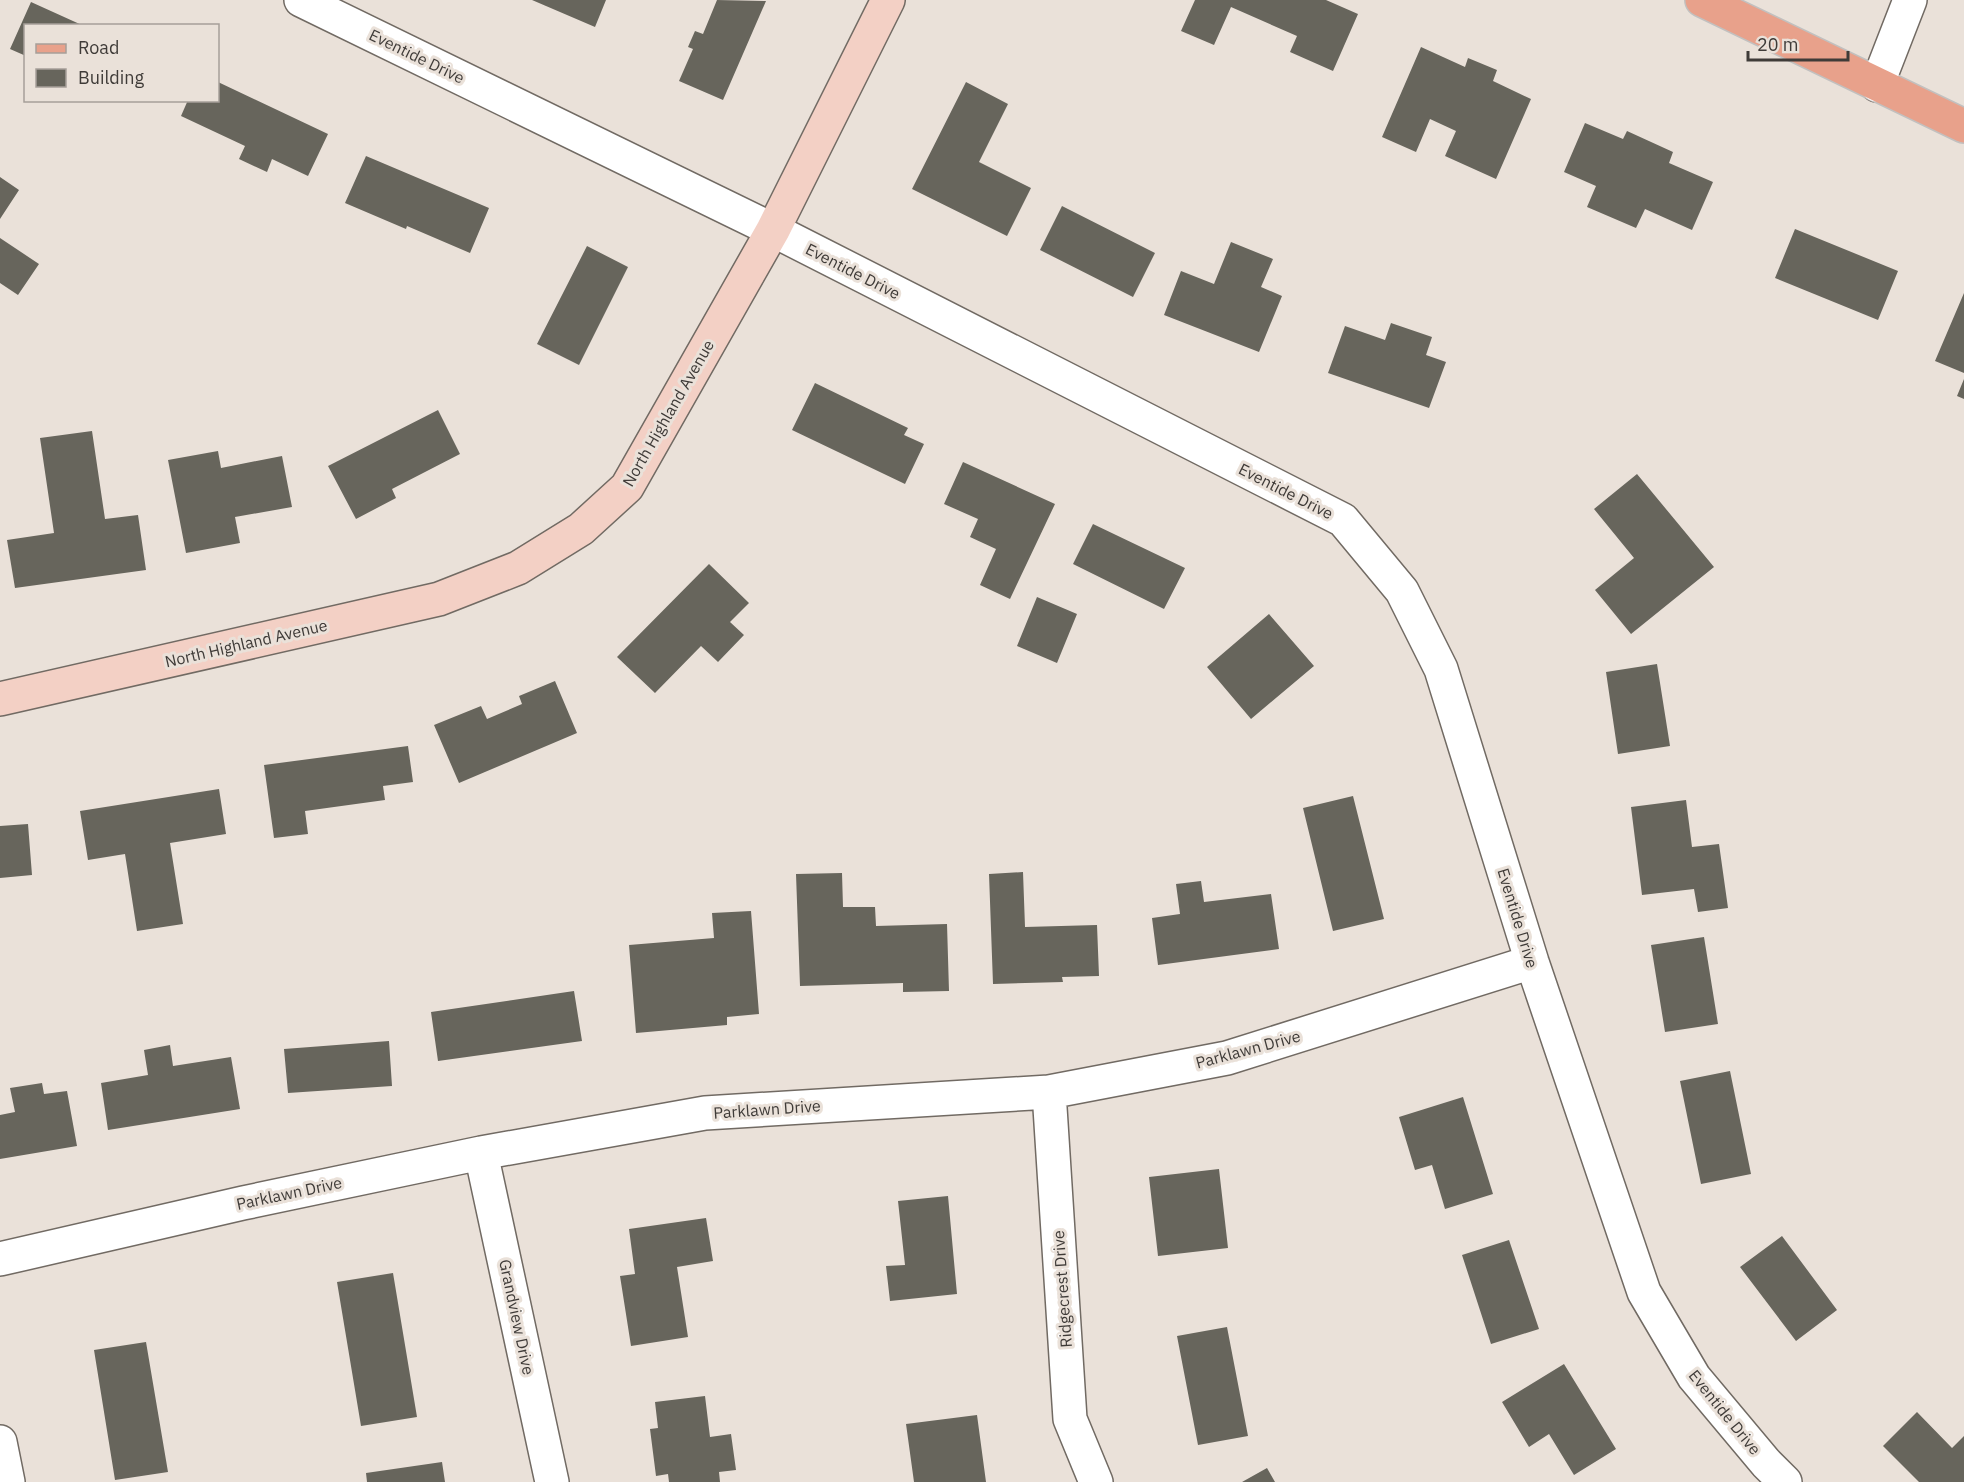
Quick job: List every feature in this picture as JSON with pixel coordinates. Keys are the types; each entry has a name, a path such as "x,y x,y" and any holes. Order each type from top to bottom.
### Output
{"main road":[{"path":"1702,0 1964,126"}],"street":[{"name":"Eventide Drive","path":"301,0 772,230 1343,520 1402,591 1441,669 1532,962 1644,1292 1694,1377 1766,1463 1785,1482"},
{"name":"North Highland Avenue","path":"0,699 439,599 518,568 581,529 627,487 772,230 888,0"},
{"path":"1877,85 1910,0"},
{"name":"Parklawn Drive","path":"0,1259 243,1203 481,1153 705,1113 1049,1092 1227,1058 1532,962"},
{"name":"Ridgecrest Drive","path":"1049,1092 1070,1419 1096,1482"},
{"name":"Grandview Drive","path":"481,1153 552,1482"},
{"path":"0,1442 8,1482"}],"building":[{"path":"532,0 606,0 595,27"},
{"path":"717,0 766,1 723,100 679,81 693,49 688,47 695,31 703,34"},
{"path":"1195,0 1326,0 1358,14 1333,71 1290,52 1297,36 1231,7 1214,45 1181,31"},
{"path":"31,2 80,24 24,24 24,55 10,49"},
{"path":"1421,47 1465,67 1468,58 1497,70 1493,81 1531,99 1496,179 1445,156 1456,131 1430,119 1416,152 1382,137"},
{"path":"219,82 328,134 308,176 272,159 267,172 239,159 245,146 181,116 187,102 219,102"},
{"path":"966,82 1008,104 979,162 1031,188 1007,236 912,189"},
{"path":"1585,123 1623,139 1627,131 1673,152 1669,163 1713,182 1692,230 1645,209 1636,228 1587,207 1596,186 1564,172"},
{"path":"366,156 489,208 470,253 345,203"},
{"path":"0,177 19,190 0,219"},
{"path":"1062,206 1155,253 1133,297 1040,250"},
{"path":"1795,229 1898,271 1878,320 1775,278"},
{"path":"0,238 39,264 18,295 0,283"},
{"path":"1231,242 1273,259 1261,287 1282,296 1259,352 1164,315 1181,271 1214,284"},
{"path":"587,246 628,267 579,365 537,344"},
{"path":"1964,293 1964,373 1935,361"},
{"path":"1391,323 1432,337 1426,355 1446,362 1429,408 1328,373 1345,326 1385,340"},
{"path":"1964,379 1964,399 1957,396"},
{"path":"815,383 908,428 904,435 924,444 905,484 792,430"},
{"path":"438,410 460,454 392,489 396,498 356,519 328,466"},
{"path":"92,431 105,519 138,515 146,570 15,588 7,540 54,533 40,438"},
{"path":"218,451 221,468 282,456 292,507 235,517 240,543 186,553 168,460"},
{"path":"963,462 1055,504 1010,599 980,585 996,549 970,537 978,519 944,504"},
{"path":"1637,474 1714,567 1631,634 1595,590 1634,558 1594,509"},
{"path":"1093,524 1185,568 1164,609 1073,564"},
{"path":"709,564 749,603 730,622 744,635 718,662 701,646 655,693 617,657"},
{"path":"1037,597 1077,614 1057,663 1017,646"},
{"path":"1269,614 1314,666 1251,719 1207,667"},
{"path":"1657,664 1670,746 1618,754 1606,672"},
{"path":"555,681 577,733 459,783 434,725 481,706 487,719 522,704 519,696"},
{"path":"408,746 413,782 383,786 385,800 305,811 308,834 274,838 264,765"},
{"path":"219,789 226,834 170,843 183,924 137,931 125,854 88,860 80,811"},
{"path":"1353,796 1384,919 1333,931 1303,808"},
{"path":"1686,800 1692,847 1719,844 1728,908 1698,912 1694,889 1642,895 1631,807"},
{"path":"28,824 32,875 0,878 0,826"},
{"path":"1023,872 1025,927 1097,925 1099,976 1062,977 1063,982 993,984 989,874"},
{"path":"842,873 843,907 875,907 876,926 947,924 949,991 903,992 903,983 800,986 796,874"},
{"path":"1201,881 1204,902 1271,894 1279,949 1158,965 1152,918 1180,914 1176,884"},
{"path":"751,911 759,1014 727,1017 727,1025 636,1033 629,945 714,938 712,913"},
{"path":"1704,937 1718,1024 1665,1032 1651,945"},
{"path":"574,991 582,1041 438,1061 431,1012"},
{"path":"389,1041 392,1086 288,1093 284,1049"},
{"path":"170,1045 173,1066 231,1057 240,1109 108,1130 101,1083 148,1075 144,1050"},
{"path":"1730,1071 1751,1174 1701,1184 1680,1081"},
{"path":"42,1083 44,1094 67,1091 77,1146 0,1159 0,1115 15,1112 10,1088"},
{"path":"1463,1097 1493,1194 1445,1209 1432,1165 1415,1170 1399,1117"},
{"path":"1219,1169 1228,1248 1158,1256 1149,1177"},
{"path":"948,1196 957,1294 890,1301 886,1266 905,1265 898,1201"},
{"path":"706,1218 713,1261 677,1267 688,1337 631,1346 620,1276 635,1274 629,1229"},
{"path":"1782,1236 1837,1310 1796,1341 1740,1267"},
{"path":"1509,1240 1539,1329 1491,1344 1462,1255"},
{"path":"393,1273 417,1417 361,1426 337,1282"},
{"path":"1227,1327 1248,1436 1198,1445 1177,1336"},
{"path":"146,1342 168,1472 115,1480 94,1350"},
{"path":"1564,1364 1616,1449 1574,1475 1549,1434 1529,1447 1502,1402"},
{"path":"705,1396 710,1437 731,1434 736,1470 719,1472 720,1482 669,1482 668,1474 656,1476 650,1429 658,1428 655,1402"},
{"path":"1917,1412 1952,1448 1964,1436 1964,1482 1919,1482 1883,1446"},
{"path":"977,1415 986,1482 914,1482 906,1424"},
{"path":"442,1462 445,1482 367,1482 366,1473"},
{"path":"1267,1468 1275,1482 1242,1482"}]}
